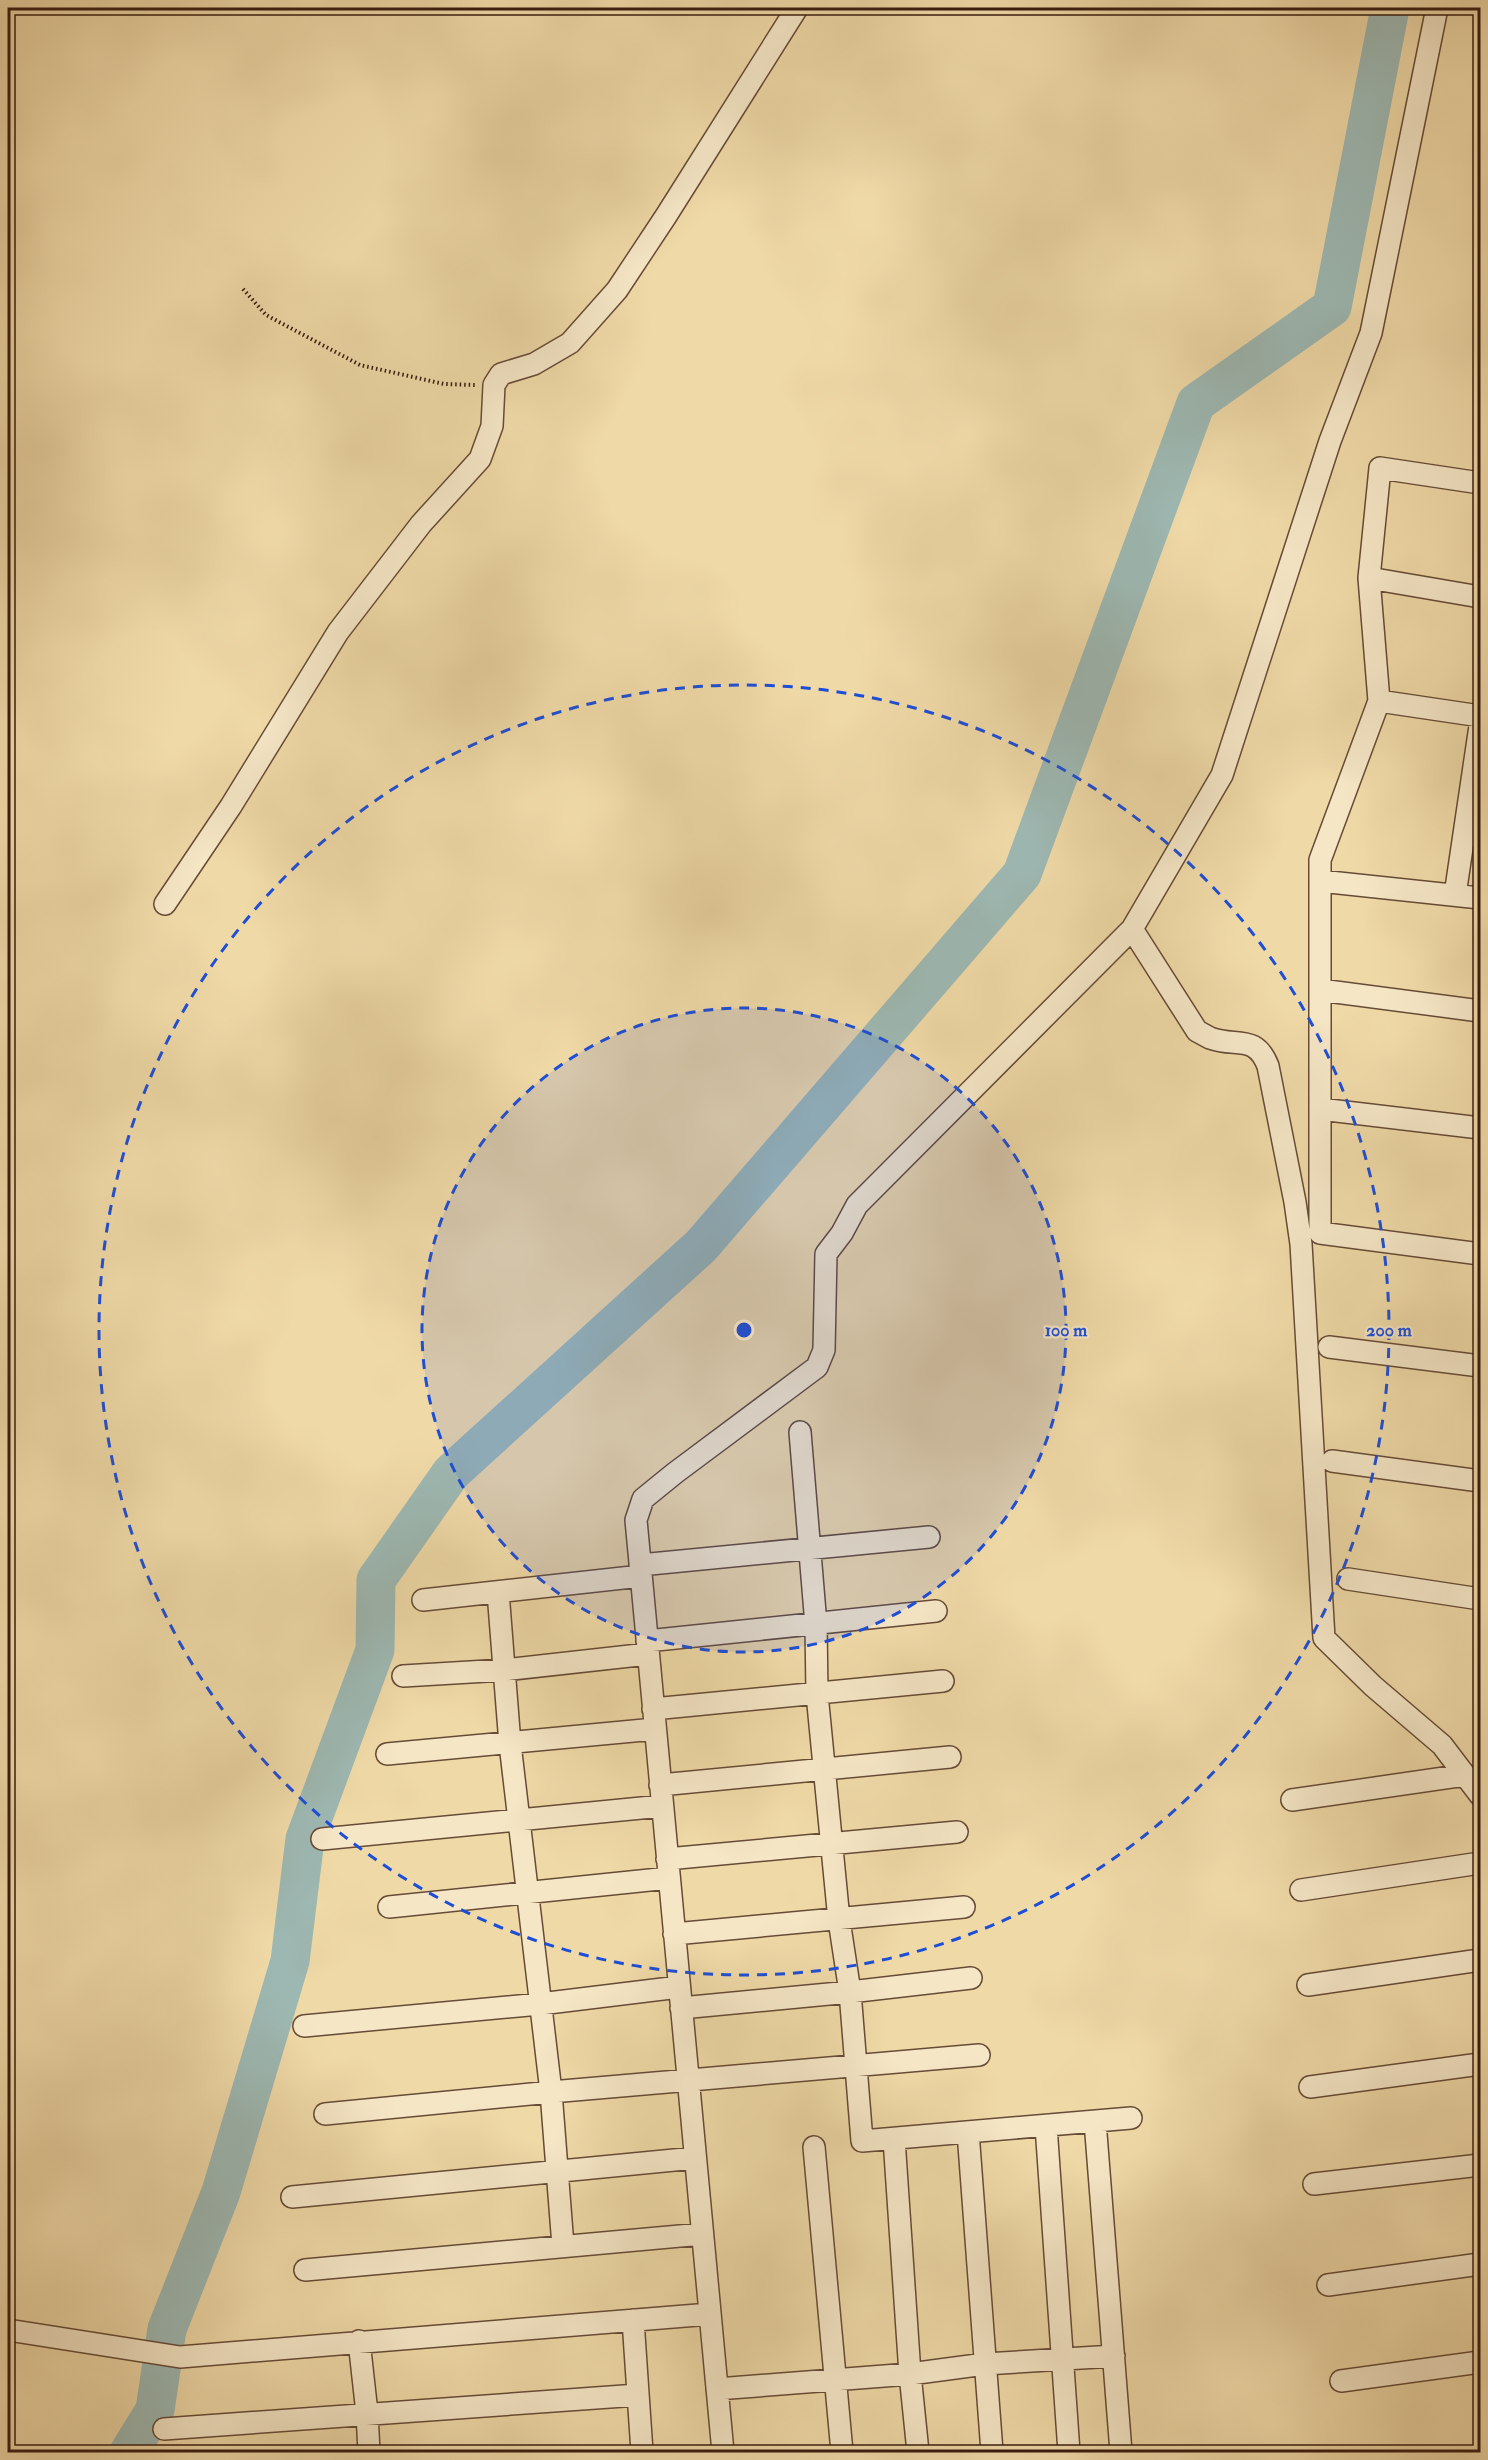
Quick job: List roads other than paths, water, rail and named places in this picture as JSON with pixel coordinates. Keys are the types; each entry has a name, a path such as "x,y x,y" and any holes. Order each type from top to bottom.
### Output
{"street":[{"path":"165,904 231,806 338,632 421,524 480,459 492,426 494,385 501,374 534,364 570,343 617,290 797,8"},
{"path":"723,2452 636,1520 643,1500 675,1473 817,1367 824,1350 826,1254 842,1233 857,1205 1131,929 1222,775 1330,441 1371,333 1437,8"},
{"path":"1480,483 1380,468 1369,578 1379,701 1320,860 1320,1233 1480,1254"},
{"path":"1369,578 1480,597"},
{"path":"1379,701 1480,716"},
{"path":"1455,895 1480,726"},
{"path":"1320,881 1480,898"},
{"path":"1131,929 1197,1031 1211,1039 1249,1044 1263,1053 1268,1066 1301,1244 1324,1638 1366,1680 1442,1745 1480,1795"},
{"path":"1320,990 1480,1011"},
{"path":"1320,1109 1480,1128"},
{"path":"1329,1347 1480,1366"},
{"path":"800,1432 816,1624 817,1694 838,1920 850,1992 862,2141 1131,2118"},
{"path":"1332,1461 1480,1480"},
{"path":"423,1600 498,1592 810,1548 929,1537"},
{"path":"1348,1579 1480,1599"},
{"path":"498,1592 510,1744 551,2092 563,2246"},
{"path":"403,1676 504,1670 816,1624 936,1611"},
{"path":"387,1754 510,1744 817,1694 943,1682"},
{"path":"322,1839 519,1821 661,1795 825,1770 950,1757"},
{"path":"1292,1800 1465,1775"},
{"path":"389,1907 526,1893 668,1868 831,1845 957,1832"},
{"path":"1301,1890 1480,1863"},
{"path":"674,1934 964,1907"},
{"path":"1308,1985 1479,1965"},
{"path":"304,2026 540,2004 850,1992 971,1978"},
{"path":"325,2114 979,2055"},
{"path":"1310,2086 1480,2064"},
{"path":"1095,2121 1121,2452"},
{"path":"1046,2126 1069,2452"},
{"path":"968,2132 992,2452"},
{"path":"894,2139 910,2374 918,2452"},
{"path":"814,2148 842,2452"},
{"path":"292,2197 695,2158"},
{"path":"1314,2184 1480,2165"},
{"path":"304,2270 702,2234"},
{"path":"1328,2285 1480,2264"},
{"path":"8,2330 180,2357 710,2314"},
{"path":"633,2319 642,2452"},
{"path":"359,2341 368,2413 369,2452"},
{"path":"717,2389 910,2374 985,2364 1114,2356"},
{"path":"1341,2381 1480,2361"},
{"path":"164,2429 638,2395"}],"waterway":[{"path":"129,2452 155,2410 167,2329 221,2192 290,1961 305,1839 375,1650 376,1580 451,1473 701,1246 1022,874 1196,403 1332,307 1390,8"}]}
